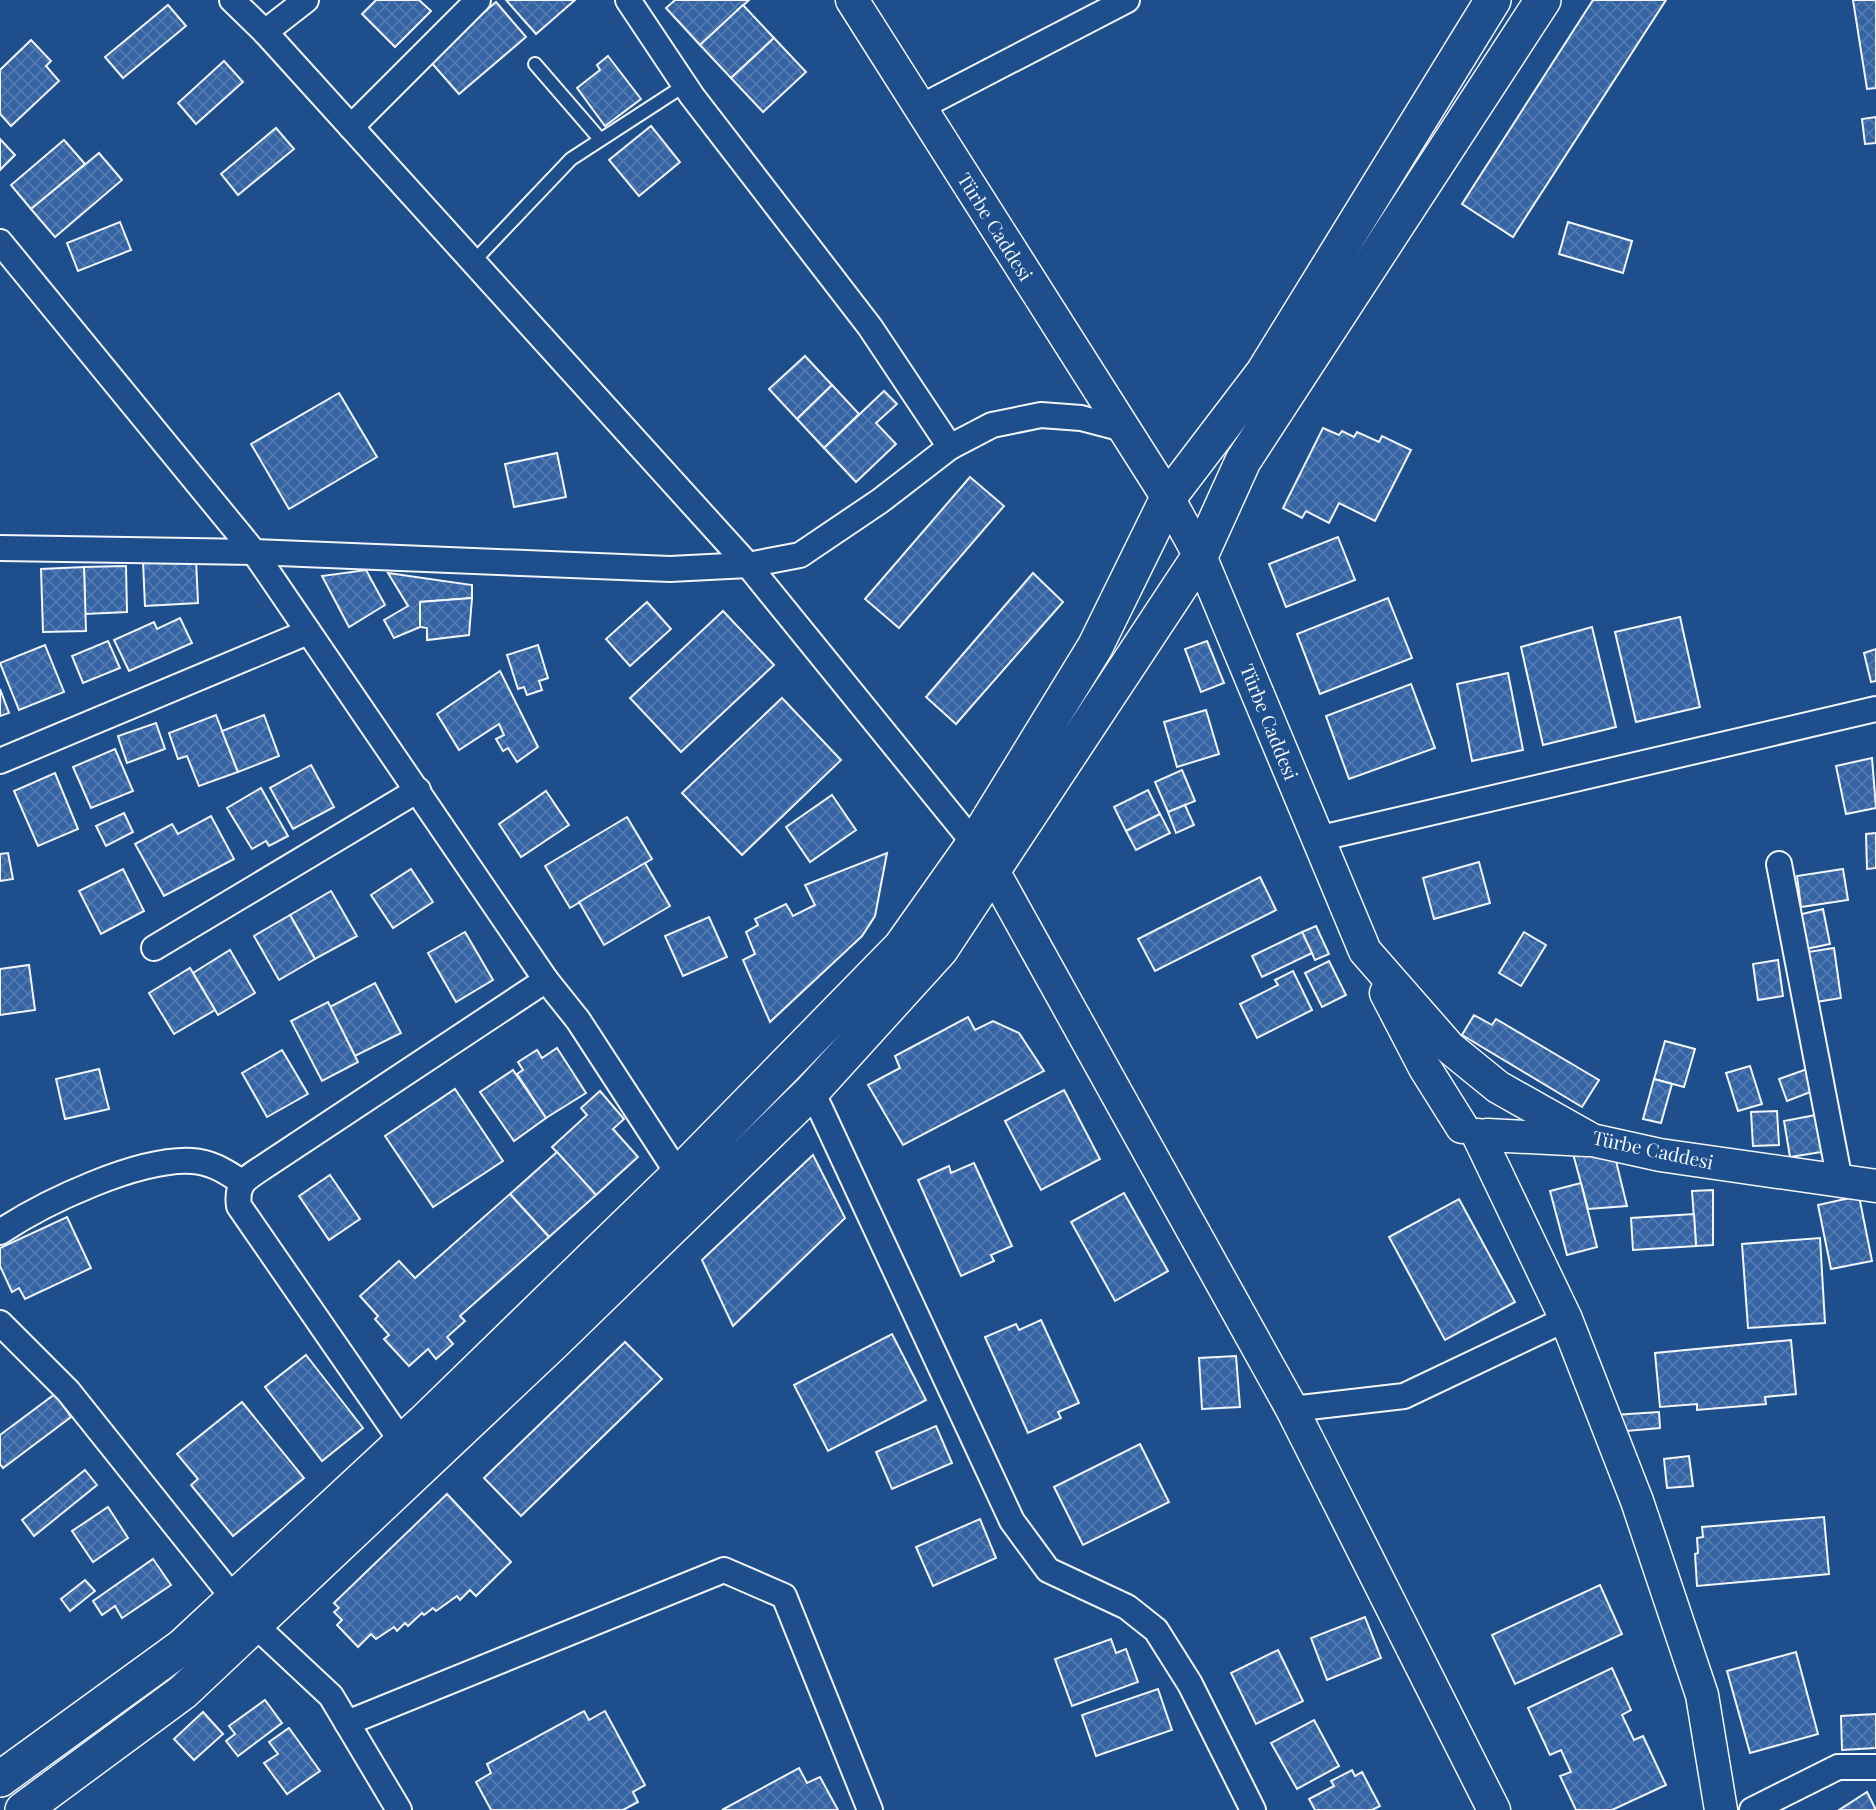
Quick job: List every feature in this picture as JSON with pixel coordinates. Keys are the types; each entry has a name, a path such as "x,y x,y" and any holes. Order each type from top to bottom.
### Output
{"main road":[{"path":"23,1810 183,1692 243,1612 402,1442 680,1173 901,947 975,841 1095,647 1168,498 1264,373 1493,0"},
{"path":"0,1779 182,1647 243,1612 695,1206 812,1091 940,950 1200,556 1243,461 1543,0"}],"street":[{"path":"232,0 265,32 748,565 975,841 1292,1409 1494,1810"},
{"path":"265,32 306,0"},
{"path":"351,127 478,0"},
{"path":"628,0 685,85 870,327 950,447"},
{"name":"Türbe Caddesi","path":"852,0 1168,498 1200,556 1365,951 1450,1048 1498,1087 1592,1140 1660,1155 1876,1186"},
{"path":"919,107 1127,0"},
{"path":"0,242 254,552 546,980 578,1020 680,1173 695,1206"},
{"path":"0,548 254,552 489,564 670,569 748,565 800,555 880,501 950,447 992,425 1041,415 1082,418 1123,429"},
{"path":"0,761 308,632"},
{"path":"1317,839 1876,709"},
{"path":"154,948 418,790"},
{"path":"1780,864 1840,1181"},
{"path":"1365,951 1424,1068 1476,1132 1566,1319 1637,1501 1702,1695 1721,1810"},
{"path":"402,1442 239,1206 237,1193 242,1182 546,980"},
{"path":"1476,1132 1503,1127 1508,1119 1508,1101 1498,1087 1482,1082 1465,1088 1460,1094 1456,1111 1476,1132 1592,1140"},
{"path":"812,1091 1012,1521 1048,1570 1127,1607 1156,1629 1190,1684 1253,1810"},
{"path":"0,1232 107,1179 153,1164 193,1161 217,1166 242,1182"},
{"path":"1292,1409 1404,1396 1566,1319"},
{"path":"0,1323 68,1391 243,1612 331,1696 399,1810"},
{"path":"347,1723 724,1570 784,1596 870,1810"},
{"path":"1752,1810 1838,1768 1876,1767"}],"lane":[{"path":"535,64 599,138"},
{"path":"473,262 570,159 685,85"}],"building":[{"path":"376,0 419,0 431,11 395,47 362,14"},
{"path":"506,0 575,0 536,34"},
{"path":"675,0 749,0 700,45 666,8"},
{"path":"1593,0 1666,0 1513,237 1462,204"},
{"path":"1853,0 1876,0 1876,88 1867,89"},
{"path":"496,2 526,37 459,94 429,60"},
{"path":"168,5 186,26 123,78 105,57"},
{"path":"743,5 774,38 731,78 700,45"},
{"path":"774,38 806,72 763,112 731,78"},
{"path":"31,40 51,61 46,66 59,81 11,126 0,114 0,70"},
{"path":"608,56 641,99 605,126 577,88 600,70 597,65"},
{"path":"224,61 243,82 196,124 178,103"},
{"path":"1876,117 1876,143 1865,144 1862,119"},
{"path":"651,126 680,162 639,196 609,160"},
{"path":"276,128 294,149 238,195 221,174"},
{"path":"0,139 15,155 0,170"},
{"path":"64,140 85,164 31,209 11,185"},
{"path":"99,153 122,180 55,237 31,209"},
{"path":"120,222 131,250 78,271 67,243"},
{"path":"1568,222 1632,241 1623,273 1559,254"},
{"path":"805,356 832,385 797,419 769,389"},
{"path":"832,385 859,414 824,448 797,419"},
{"path":"884,391 897,404 876,423 896,444 856,482 824,448"},
{"path":"339,393 377,457 289,509 251,444"},
{"path":"1323,428 1339,435 1342,431 1354,437 1357,432 1379,442 1382,436 1411,450 1375,521 1339,503 1329,523 1306,511 1302,518 1283,508"},
{"path":"557,453 566,497 514,507 505,464"},
{"path":"970,477 1004,506 899,628 865,599"},
{"path":"1338,537 1355,580 1286,607 1269,564"},
{"path":"196,559 198,603 145,606 143,562"},
{"path":"126,566 127,612 85,614 84,567"},
{"path":"84,567 86,631 43,632 41,569"},
{"path":"366,570 385,605 349,627 322,576"},
{"path":"388,573 472,585 472,598 420,602 420,627 394,638 384,620 408,606"},
{"path":"1033,573 1063,602 956,724 926,697"},
{"path":"472,598 469,635 427,640 427,628 420,627 420,602"},
{"path":"1388,598 1412,658 1320,694 1297,634"},
{"path":"647,602 671,629 630,666 606,639"},
{"path":"723,611 774,665 681,752 630,698"},
{"path":"1680,617 1700,707 1636,722 1615,632"},
{"path":"180,618 192,643 129,671 114,640 154,622 157,629"},
{"path":"1592,627 1616,727 1543,745 1521,647"},
{"path":"108,641 120,668 83,683 72,656"},
{"path":"1207,641 1224,683 1201,692 1185,649"},
{"path":"45,645 64,692 19,710 0,663"},
{"path":"538,645 548,678 539,681 542,690 527,695 524,687 518,689 507,655"},
{"path":"1876,649 1876,681 1871,682 1864,653"},
{"path":"500,671 538,747 517,762 508,748 503,751 496,739 504,735 499,724 459,750 437,714"},
{"path":"1508,673 1523,750 1472,761 1457,684"},
{"path":"1411,684 1435,748 1349,779 1326,716"},
{"path":"0,689 9,713 0,716"},
{"path":"782,698 841,760 742,855 682,793"},
{"path":"1206,710 1219,754 1177,767 1164,722"},
{"path":"216,715 238,772 199,786 187,756 178,759 169,733"},
{"path":"264,715 279,756 238,772 222,731"},
{"path":"156,723 165,749 127,763 118,736"},
{"path":"115,749 133,791 91,808 73,767"},
{"path":"1872,758 1876,808 1846,814 1836,766"},
{"path":"311,765 334,807 293,829 270,788"},
{"path":"1182,770 1195,801 1168,812 1155,782"},
{"path":"55,773 78,829 38,846 14,791"},
{"path":"261,788 288,836 269,846 266,841 252,849 227,808"},
{"path":"1148,790 1160,814 1126,831 1114,807"},
{"path":"546,791 569,825 521,857 499,824"},
{"path":"832,795 856,830 810,862 786,827"},
{"path":"1185,805 1194,825 1176,833 1168,812"},
{"path":"124,813 133,832 106,846 96,826"},
{"path":"1160,814 1170,833 1136,850 1126,831"},
{"path":"211,816 234,859 164,896 135,844 172,824 178,834"},
{"path":"627,817 652,859 570,908 545,866"},
{"path":"1876,833 1876,868 1867,869 1866,834"},
{"path":"8,853 13,879 0,881 0,854"},
{"path":"887,853 875,916 862,936 770,1022 743,960 755,954 746,932 758,925 755,919 786,904 793,916 815,905 805,885"},
{"path":"1479,862 1490,903 1434,919 1423,878"},
{"path":"645,863 670,906 604,945 579,902"},
{"path":"123,869 144,911 101,934 79,891"},
{"path":"411,869 433,902 393,928 371,895"},
{"path":"1843,869 1848,900 1801,907 1797,876"},
{"path":"1260,877 1276,910 1155,971 1138,939"},
{"path":"331,891 357,936 315,959 290,915"},
{"path":"1823,909 1830,944 1806,949 1798,915"},
{"path":"290,915 315,959 279,980 254,936"},
{"path":"709,917 727,957 683,976 665,936"},
{"path":"1316,926 1329,954 1315,960 1302,932"},
{"path":"465,932 493,980 456,1002 428,953"},
{"path":"1302,932 1312,953 1262,977 1252,956"},
{"path":"1524,932 1546,945 1521,986 1499,973"},
{"path":"1834,948 1841,998 1816,1002 1808,952"},
{"path":"230,950 255,993 218,1015 193,973"},
{"path":"1778,960 1783,996 1758,1000 1753,964"},
{"path":"1329,961 1346,995 1322,1007 1305,973"},
{"path":"29,965 35,1010 0,1015 0,969"},
{"path":"190,968 215,1010 174,1034 149,993"},
{"path":"1293,971 1312,1010 1257,1038 1240,1004 1278,985 1275,980"},
{"path":"375,983 401,1033 355,1056 330,1007"},
{"path":"328,1002 358,1062 322,1081 291,1021"},
{"path":"1474,1015 1492,1025 1496,1019 1599,1080 1582,1107 1462,1035"},
{"path":"968,1017 975,1030 993,1021 1019,1033 1044,1071 903,1145 868,1085 900,1068 895,1056"},
{"path":"1665,1041 1695,1049 1684,1087 1654,1079"},
{"path":"557,1048 586,1093 546,1118 517,1074 523,1070 518,1062 537,1050 542,1058"},
{"path":"282,1050 308,1094 267,1117 242,1073"},
{"path":"1750,1066 1762,1104 1738,1111 1726,1073"},
{"path":"99,1069 109,1109 65,1119 56,1079"},
{"path":"1807,1069 1816,1090 1787,1101 1779,1079"},
{"path":"513,1070 546,1118 514,1141 480,1092"},
{"path":"1654,1079 1672,1084 1661,1123 1643,1119"},
{"path":"455,1089 503,1161 433,1207 385,1136"},
{"path":"1064,1090 1100,1159 1041,1190 1005,1121"},
{"path":"600,1091 624,1119 613,1129 638,1157 596,1195 552,1147 587,1115 581,1108"},
{"path":"1777,1111 1779,1145 1753,1146 1751,1112"},
{"path":"1821,1114 1828,1151 1790,1157 1784,1121"},
{"path":"1572,1150 1615,1157 1627,1206 1588,1209"},
{"path":"557,1152 596,1195 549,1237 510,1194"},
{"path":"813,1155 845,1218 733,1326 702,1260"},
{"path":"974,1163 1012,1246 991,1255 994,1261 961,1276 918,1180 949,1166 951,1173"},
{"path":"330,1175 360,1219 329,1240 299,1196"},
{"path":"1581,1183 1597,1247 1567,1255 1550,1191"},
{"path":"1713,1190 1713,1245 1696,1246 1692,1191"},
{"path":"1124,1193 1168,1271 1115,1301 1071,1222"},
{"path":"510,1194 549,1237 460,1316 465,1321 447,1337 453,1344 436,1359 428,1349 409,1366 384,1339 389,1335 375,1319 378,1316 360,1296 399,1261 415,1278"},
{"path":"1859,1196 1872,1261 1831,1269 1818,1205"},
{"path":"1459,1199 1515,1302 1445,1340 1389,1237"},
{"path":"1694,1214 1696,1246 1633,1250 1631,1218"},
{"path":"67,1217 91,1268 25,1299 19,1288 12,1292 0,1266 0,1248"},
{"path":"1820,1238 1825,1323 1748,1328 1742,1244"},
{"path":"1041,1320 1079,1403 1058,1412 1061,1418 1028,1433 985,1337 1016,1324 1019,1330"},
{"path":"892,1334 926,1400 828,1451 794,1385"},
{"path":"1791,1340 1796,1394 1765,1397 1766,1404 1697,1410 1697,1404 1660,1407 1655,1353"},
{"path":"625,1342 662,1379 521,1516 484,1478"},
{"path":"306,1355 363,1428 322,1461 265,1387"},
{"path":"1236,1356 1240,1407 1202,1409 1199,1358"},
{"path":"55,1394 71,1417 3,1468 0,1464 0,1435"},
{"path":"242,1402 304,1478 233,1536 191,1485 198,1479 177,1454"},
{"path":"1659,1412 1660,1428 1615,1432 1614,1415"},
{"path":"936,1426 952,1463 892,1489 876,1452"},
{"path":"1140,1444 1169,1502 1083,1545 1054,1487"},
{"path":"1689,1456 1693,1486 1667,1488 1664,1459"},
{"path":"85,1470 97,1485 34,1536 22,1520"},
{"path":"447,1494 511,1562 476,1596 470,1590 460,1600 457,1596 436,1611 433,1608 424,1615 422,1613 408,1626 405,1623 397,1631 394,1627 376,1639 371,1634 358,1647 337,1625 342,1620 334,1612 339,1608 334,1603"},
{"path":"108,1507 128,1538 93,1562 72,1531"},
{"path":"1824,1517 1829,1574 1697,1586 1695,1554 1698,1553 1697,1538 1703,1537 1702,1527"},
{"path":"980,1519 996,1558 933,1586 916,1547"},
{"path":"153,1559 171,1585 122,1618 115,1606 102,1615 93,1601"},
{"path":"85,1580 95,1591 70,1611 61,1599"},
{"path":"1600,1585 1622,1634 1515,1684 1492,1635"},
{"path":"1365,1617 1381,1658 1327,1680 1311,1638"},
{"path":"1111,1639 1116,1653 1126,1649 1138,1682 1072,1706 1055,1659"},
{"path":"1278,1650 1303,1701 1256,1724 1231,1673"},
{"path":"1796,1652 1818,1734 1750,1753 1727,1671"},
{"path":"1612,1668 1631,1710 1622,1715 1634,1740 1643,1736 1666,1785 1612,1810 1576,1810 1560,1776 1571,1772 1561,1750 1550,1755 1528,1708"},
{"path":"1158,1689 1172,1730 1096,1756 1082,1715"},
{"path":"265,1700 282,1723 238,1756 226,1741 235,1734 229,1726"},
{"path":"584,1711 589,1720 605,1711 645,1785 633,1792 638,1802 623,1810 491,1810 476,1782 491,1773 487,1764"},
{"path":"203,1712 223,1734 194,1760 174,1739"},
{"path":"1876,1714 1876,1748 1842,1750 1841,1716"},
{"path":"1314,1720 1339,1766 1297,1789 1271,1743"},
{"path":"289,1728 320,1771 287,1794 264,1763 278,1754 269,1742"},
{"path":"799,1768 807,1783 820,1777 838,1810 722,1810"},
{"path":"1352,1770 1355,1776 1362,1772 1380,1806 1372,1810 1315,1810 1309,1799 1334,1786 1331,1781"},
{"path":"1867,1792 1876,1810 1839,1810"}]}
